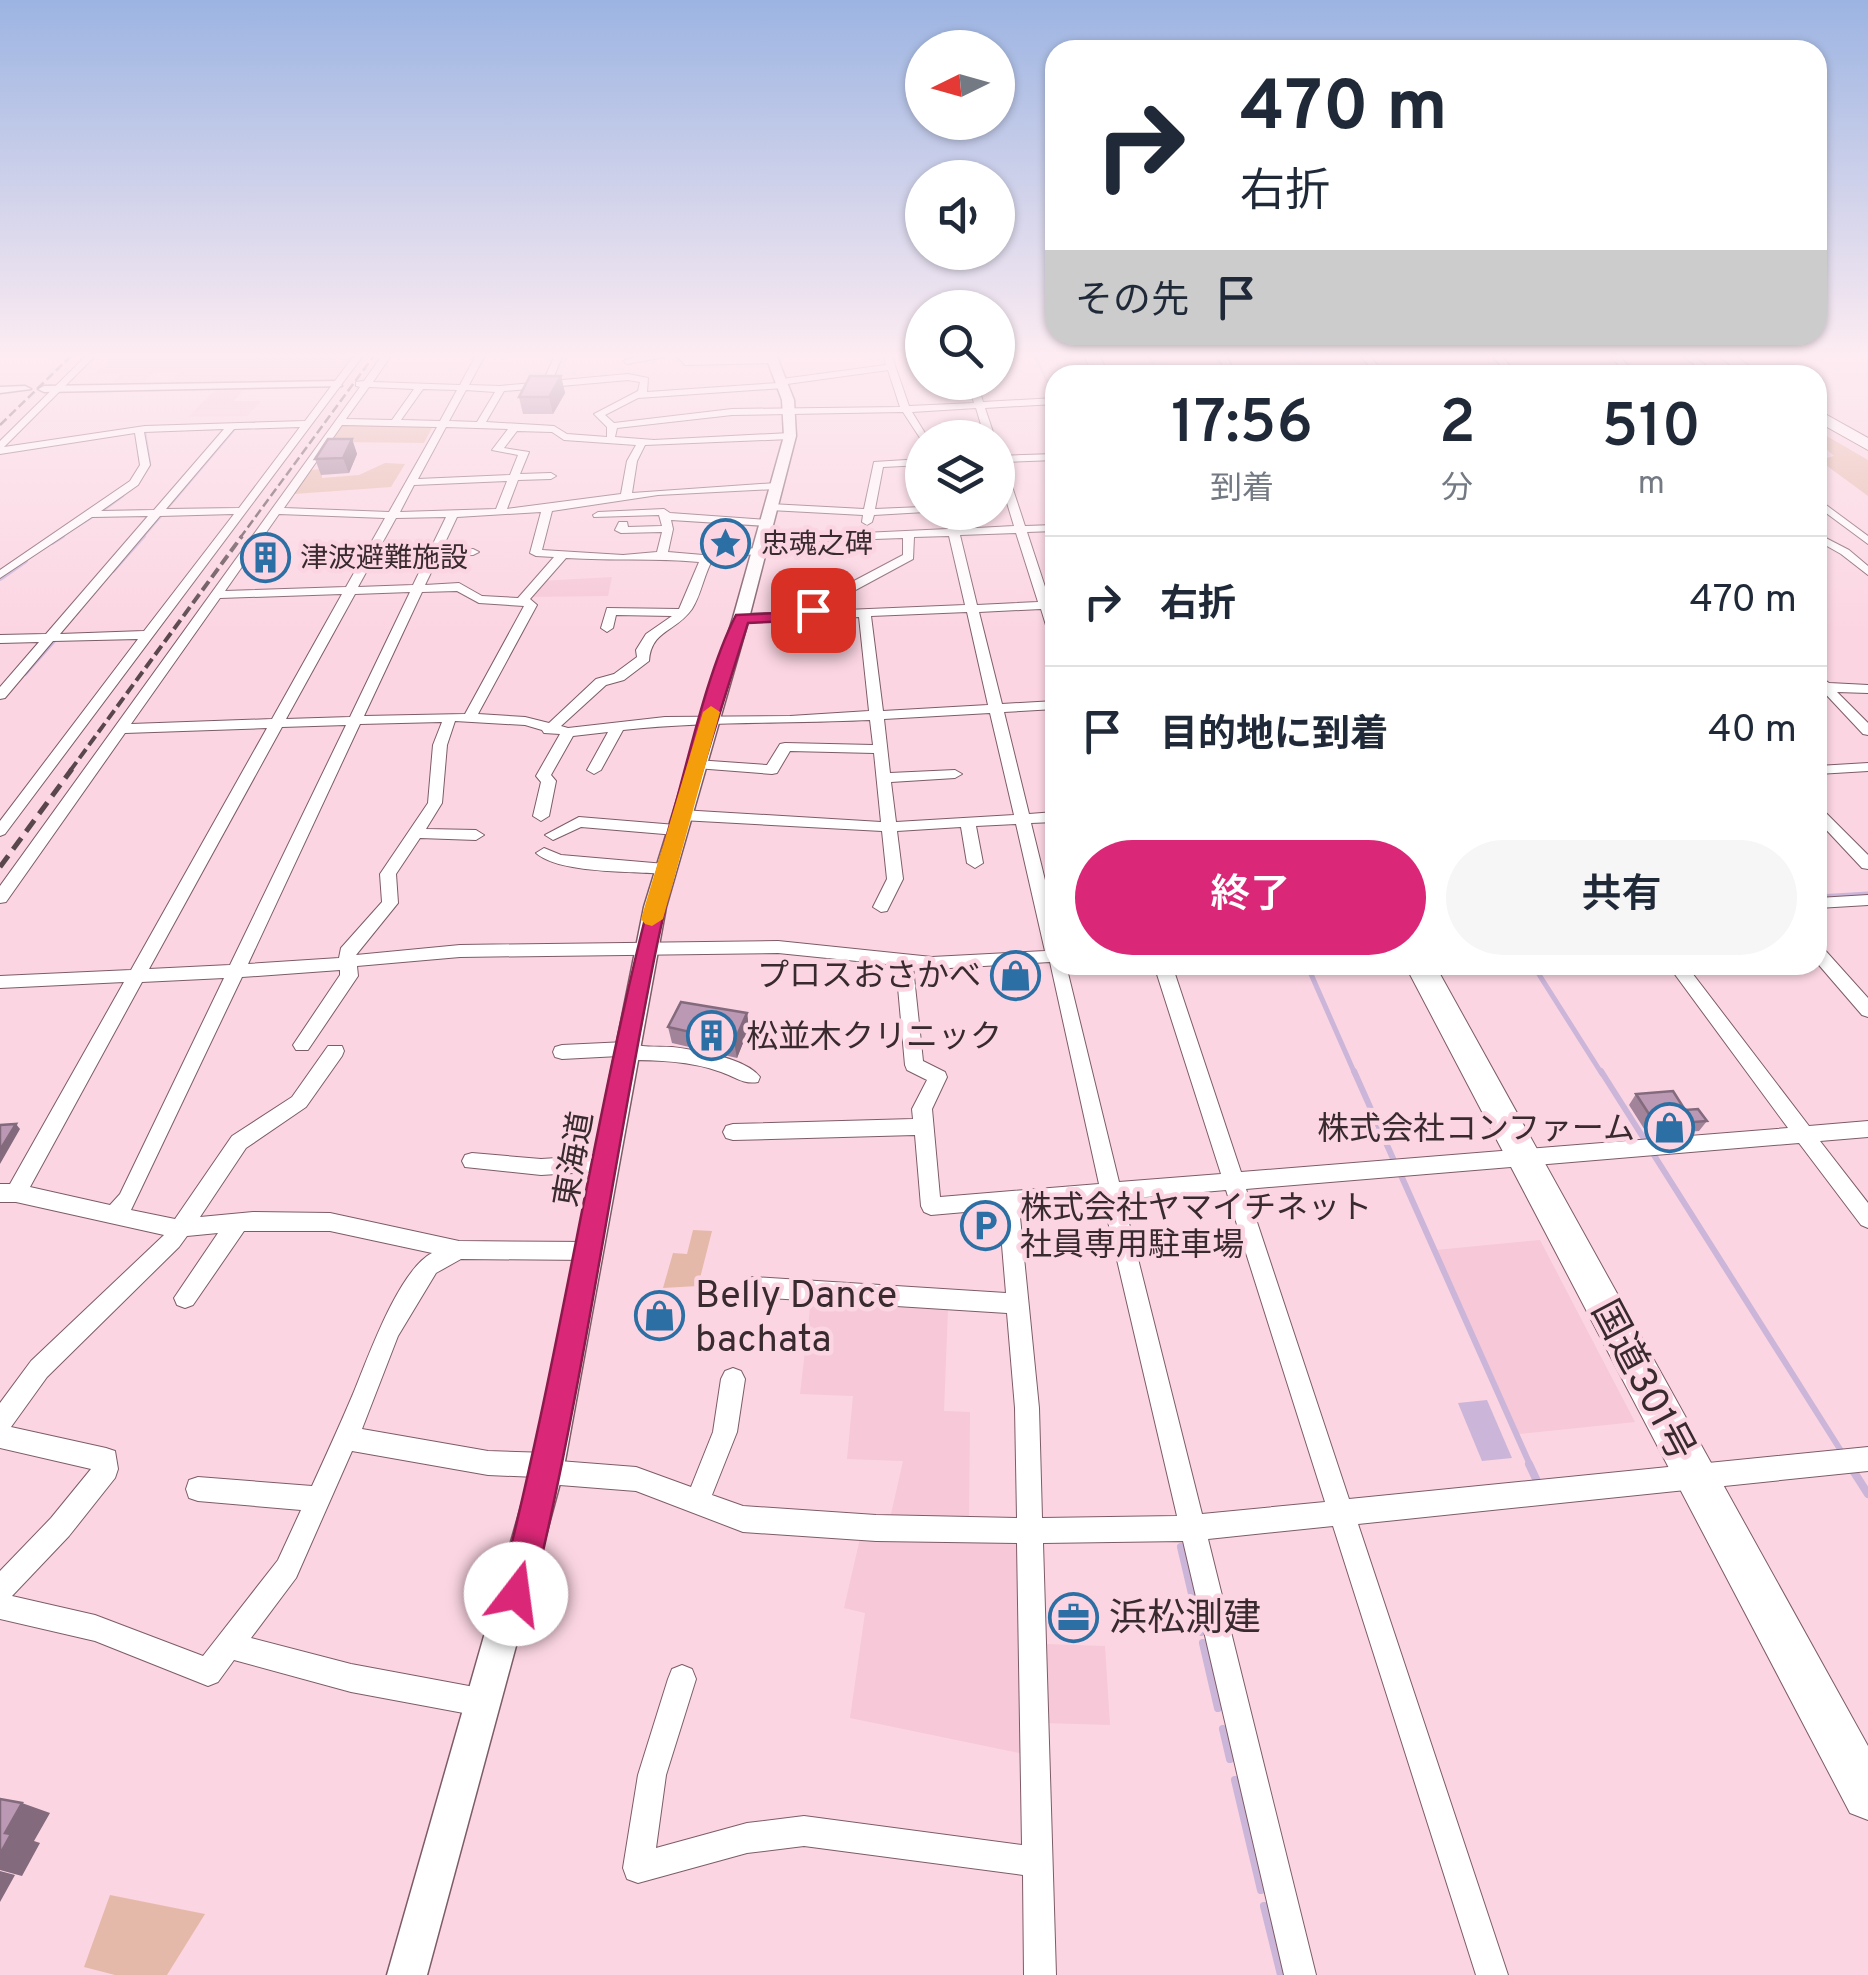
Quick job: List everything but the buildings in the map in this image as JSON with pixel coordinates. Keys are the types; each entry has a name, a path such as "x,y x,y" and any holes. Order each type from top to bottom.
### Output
{"highway":[{"name":"国道301号","path":"1425,975 1868,1795"}],"main road":[{"name":"東海道","path":"408,1975 548,1468 646,948 678,822 741,618 784,449"}],"street":[{"path":"0,575 126,489 143,471 143,449"},
{"path":"0,695 213,449"},
{"path":"0,830 289,449"},
{"path":"0,898 320,449"},
{"path":"429,449 137,976 8,1193 171,1228 238,1222 344,1223 459,1250 589,1252"},
{"path":"499,449 524,452 500,513"},
{"path":"626,496 638,449"},
{"path":"1045,457 998,459 1045,592"},
{"path":"864,537 878,464 905,463"},
{"path":"411,482 552,476"},
{"path":"276,511 500,513 547,510 626,496 864,537 1045,529"},
{"path":"1827,509 1868,541"},
{"path":"93,514 242,510"},
{"path":"547,510 536,554 706,558 767,521"},
{"path":"623,524 621,530 666,522 767,521 905,511"},
{"path":"598,515 664,512 662,556"},
{"path":"114,1215 126,1200 453,514"},
{"path":"953,530 1045,914"},
{"path":"810,617 822,604 909,556 908,535"},
{"path":"1827,542 1868,572"},
{"path":"1827,551 1868,553"},
{"path":"435,553 473,552"},
{"path":"521,602 562,556"},
{"path":"549,730 601,682 619,677 644,658 642,650 650,635 682,613 698,584 706,558"},
{"path":"216,595 459,587 479,599 531,604 468,718"},
{"path":"741,618 1045,605"},
{"path":"607,628 611,611 682,613"},
{"path":"865,614 895,878 882,907"},
{"path":"0,639 148,635"},
{"path":"1827,684 1868,688"},
{"path":"1827,688 1868,731"},
{"path":"120,729 450,717 525,721 568,732 709,720 1045,706"},
{"path":"302,1044 350,976 347,952 390,903 388,874 435,803 440,745 450,717"},
{"path":"594,770 618,726"},
{"path":"541,816 549,781 544,776 568,732"},
{"path":"696,764 772,770 785,747 880,749"},
{"path":"923,756 926,776"},
{"path":"1827,770 1868,768"},
{"path":"884,778 955,774"},
{"path":"554,835 579,822 890,827 1045,817"},
{"path":"968,822 975,863"},
{"path":"1827,822 1868,864"},
{"path":"415,833 476,835"},
{"path":"544,853 558,860 666,869"},
{"path":"1827,903 1868,900"},
{"path":"0,982 236,971 431,952 811,948 952,963 1045,957"},
{"path":"904,960 914,1065 938,1077 922,1109 931,1206 1868,1129"},
{"path":"1827,962 1868,1010"},
{"path":"1059,975 1300,1975"},
{"path":"1165,975 1492,1975"},
{"path":"1685,975 1868,1219"},
{"path":"0,1422 39,1369 182,1227 239,1142 299,1102 335,1051"},
{"path":"562,1052 686,1055 731,1067 751,1077"},
{"path":"733,1132 923,1128"},
{"path":"472,1161 540,1167 606,1163"},
{"path":"1008,1200 1026,1408 1040,1975"},
{"path":"185,1298 238,1222"},
{"path":"0,1606 95,1628 208,1672 232,1646 288,1569 388,1331 428,1266 459,1250"},
{"path":"752,1288 1018,1304"},
{"path":"697,1502 725,1432 733,1379"},
{"path":"0,1436 106,1460 106,1469 68,1518 0,1590"},
{"path":"346,1438 488,1463 622,1476 753,1521 1030,1531 1192,1528 1868,1459"},
{"path":"198,1489 317,1499"},
{"path":"232,1646 351,1678 485,1703"},
{"path":"682,1679 652,1776 638,1868 746,1838 804,1832 1038,1862"}],"shaded area":[{"path":"1827,449 1849,449 1868,460 1868,496 1827,466 1827,458 1834,456"},
{"path":"385,463 405,464 391,487 294,494 311,470 322,469 322,478 359,475"},
{"path":"612,577 608,596 526,597 540,581"},
{"path":"693,1230 712,1231 698,1286 663,1288 673,1253 687,1254"},
{"path":"1540,1240 1635,1422 1519,1434 1436,1250"},
{"path":"811,1300 948,1308 944,1411 970,1412 969,1524 889,1523 903,1461 847,1459 853,1396 800,1394"},
{"path":"1487,1400 1512,1458 1482,1461 1458,1403"},
{"path":"861,1534 1020,1537 1024,1754 850,1718 865,1613 844,1608"},
{"path":"1043,1644 1105,1646 1110,1725 1045,1723"},
{"path":"110,1895 205,1914 167,1975 115,1975 84,1967"}],"waterway":[{"path":"139,482 150,465 148,449"},
{"path":"165,511 218,449"},
{"path":"101,512 123,496"},
{"path":"142,538 162,515"},
{"path":"59,538 94,516"},
{"path":"52,543 63,536"},
{"path":"113,571 144,536"},
{"path":"0,579 26,561"},
{"path":"25,674 54,641"},
{"path":"1827,896 1868,894"},
{"path":"1311,975 1355,1074"},
{"path":"1539,975 1602,1074"},
{"path":"1354,1071 1395,1163"},
{"path":"1601,1071 1646,1142"},
{"path":"1652,1152 1843,1454"},
{"path":"1400,1173 1531,1467"},
{"path":"1529,1464 1537,1481"},
{"path":"1852,1469 1868,1494"},
{"path":"1181,1547 1201,1632"},
{"path":"1203,1643 1218,1708"},
{"path":"1223,1729 1230,1759"},
{"path":"1235,1780 1261,1890"},
{"path":"1264,1906 1281,1975"}],"railway":[{"path":"240,538 305,449"},
{"path":"70,771 242,536"},
{"path":"0,867 72,769"}],"slow traffic":[{"path":"652,919 711,712"}],"place":[{"name":"忠魂之碑","path":"726,543"},
{"name":"津波避難施設","path":"265,557"},
{"name":"プロスおさかべ","path":"1016,975"},
{"name":"松並木クリニック","path":"711,1036"},
{"name":"株式会社コンファーム","path":"1670,1128"},
{"name":"株式会社ヤマイチネット 社員専用駐車場","path":"985,1225"},
{"name":"Belly Dance bachata","path":"660,1316"},
{"name":"浜松測建","path":"1074,1617"}],"route":[{"path":"516,1594 550,1458 647,942 707,726 741,618 810,617 813,610"}]}
